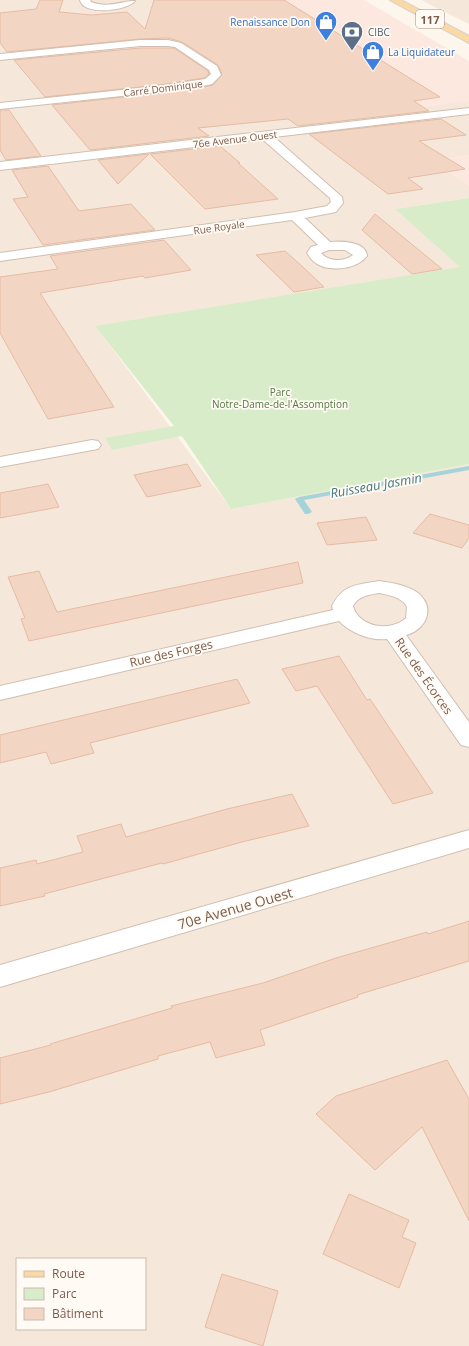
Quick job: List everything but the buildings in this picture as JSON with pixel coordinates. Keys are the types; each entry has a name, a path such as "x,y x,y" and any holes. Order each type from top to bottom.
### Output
{"main road":[{"name":"117","path":"394,0 468,40"}],"street":[{"path":"86,0 84,1 88,5 102,7 122,6 128,4 131,1 130,0"},
{"name":"Carré Dominique","path":"0,57 140,43 168,43 178,44 213,68 216,75 208,82 0,106"},
{"name":"76e Avenue Ouest","path":"0,166 469,111"},
{"name":"Rue Royale","path":"0,257 295,216 331,209 337,203 336,197 265,136"},
{"path":"295,216 327,246"},
{"path":"0,462 92,445"},
{"name":"Rue des Écorces","path":"379,587 403,593 412,599 417,607 418,615 413,623 405,629 393,632 370,632 357,628 348,621 343,614 342,607 345,599 358,590 379,587"},
{"name":"Rue des Forges","path":"0,693 343,614"},
{"name":"Rue des Écorces","path":"393,632 466,731"},
{"name":"70e Avenue Ouest","path":"0,976 469,839"}],"shaded area":[{"path":"0,0 199,0 469,101 469,155 433,160 469,186 469,198 395,209 469,274 103,336 231,509 469,464 469,1346 0,1346"},
{"path":"203,0 364,0 469,61 469,101 354,116"},
{"path":"421,0 469,0 469,24"},
{"path":"469,155 469,186 433,160"}],"green space":[{"name":"Parc Notre-Dame-de-l'Assomption","path":"469,198 469,464 231,509 182,436 112,450 105,438 174,426 95,326 460,267 395,209"}],"waterway":[{"name":"Ruisseau Jasmin","path":"308,512 299,499 469,468"}],"place":[{"name":"Renaissance Don","path":"326,42"},
{"name":"CIBC","path":"352,52"},
{"name":"La Liquidateur","path":"373,72"}]}
